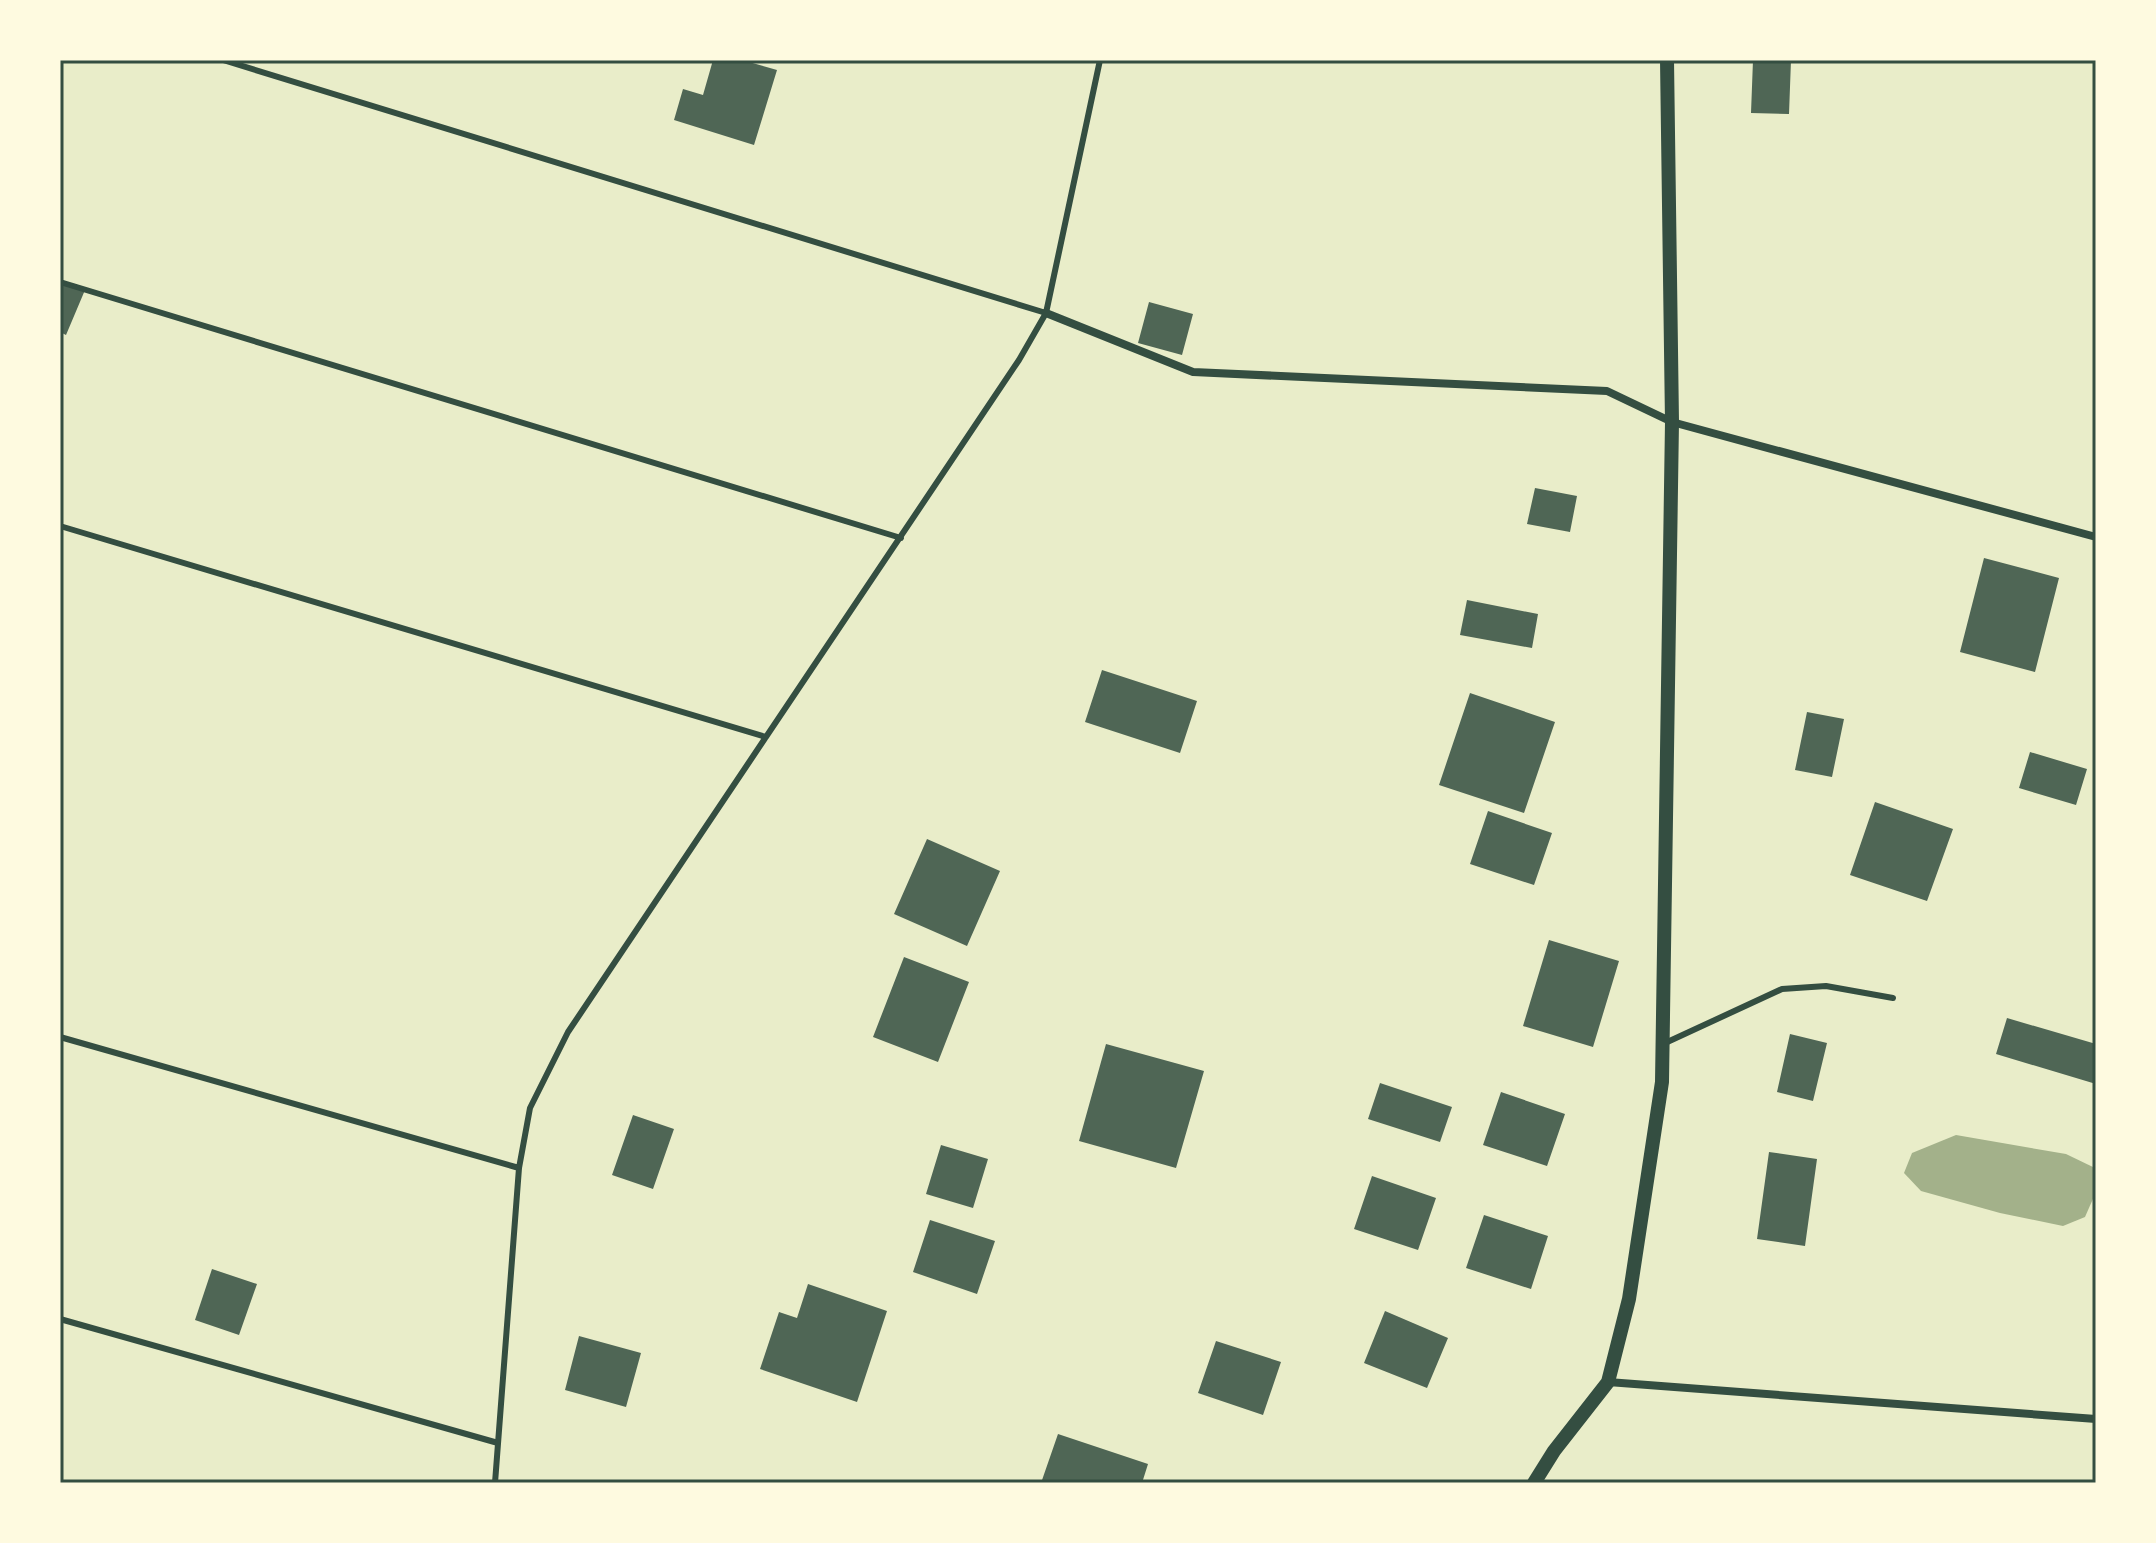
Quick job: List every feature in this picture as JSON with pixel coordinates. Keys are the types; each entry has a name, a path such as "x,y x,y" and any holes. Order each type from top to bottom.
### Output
{"street":[{"path":"1534,1483 1554,1451 1608,1382 1629,1299 1662,1082 1672,422 1667,60"},
{"path":"1046,313 1193,372 1607,391 1672,422 2096,537"},
{"path":"1608,1382 2096,1419"}],"lane":[{"path":"223,60 1046,313"},
{"path":"495,1483 519,1168 530,1108 568,1032 901,538 1019,360 1046,313 1100,60"},
{"path":"60,282 901,538"},
{"path":"60,526 766,737"},
{"path":"1663,1044 1782,989 1826,986 1893,998"},
{"path":"60,1037 519,1168"},
{"path":"60,1319 498,1443"}],"shaded area":[{"path":"1956,1135 2066,1154 2095,1168 2096,1192 2085,1217 2063,1226 2000,1213 1921,1191 1904,1173 1912,1153"}],"building":[{"path":"713,60 742,60 777,70 754,145 674,120 683,89 703,95"},
{"path":"1753,60 1791,60 1789,114 1751,113"},
{"path":"60,279 85,290 66,335 60,332"},
{"path":"1149,302 1193,314 1182,355 1138,343"},
{"path":"1535,488 1577,496 1570,532 1527,524"},
{"path":"1984,558 2059,578 2035,672 1960,652"},
{"path":"1467,600 1538,614 1532,648 1460,635"},
{"path":"1102,670 1197,701 1180,753 1085,722"},
{"path":"1470,693 1555,722 1524,813 1439,785"},
{"path":"1807,712 1844,719 1832,777 1795,770"},
{"path":"2030,752 2087,769 2076,805 2019,788"},
{"path":"1875,802 1953,829 1927,901 1850,875"},
{"path":"1488,811 1552,833 1534,885 1470,864"},
{"path":"927,839 1000,871 967,946 894,914"},
{"path":"1549,940 1619,961 1593,1047 1523,1026"},
{"path":"904,957 969,982 938,1062 873,1037"},
{"path":"2007,1018 2096,1044 2096,1084 1996,1054"},
{"path":"1790,1034 1827,1043 1813,1101 1777,1092"},
{"path":"1106,1044 1204,1071 1176,1168 1079,1141"},
{"path":"1380,1083 1452,1107 1440,1142 1368,1119"},
{"path":"1501,1092 1565,1114 1547,1166 1483,1145"},
{"path":"633,1115 674,1129 653,1189 612,1175"},
{"path":"941,1145 988,1159 973,1208 926,1194"},
{"path":"1769,1152 1817,1159 1805,1246 1757,1239"},
{"path":"1372,1176 1436,1198 1418,1250 1354,1229"},
{"path":"1484,1215 1548,1236 1531,1289 1466,1268"},
{"path":"930,1220 995,1241 977,1294 913,1272"},
{"path":"212,1269 257,1284 239,1335 195,1320"},
{"path":"808,1284 887,1311 857,1402 760,1369 779,1312 797,1318"},
{"path":"1385,1311 1448,1338 1427,1388 1364,1363"},
{"path":"579,1336 641,1353 626,1407 565,1390"},
{"path":"1216,1341 1281,1362 1263,1415 1198,1393"},
{"path":"1058,1434 1148,1464 1142,1483 1041,1483"}]}
